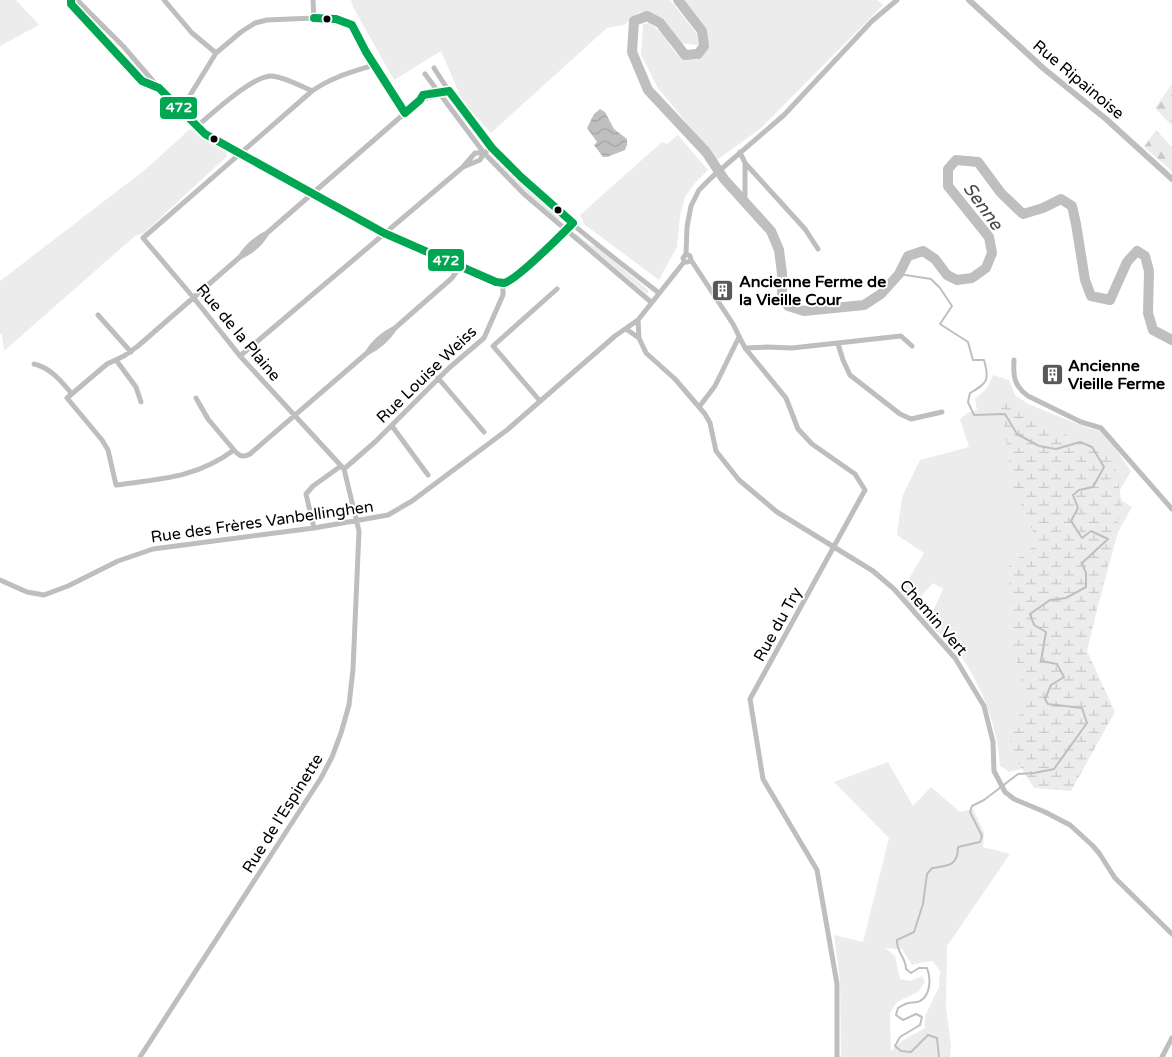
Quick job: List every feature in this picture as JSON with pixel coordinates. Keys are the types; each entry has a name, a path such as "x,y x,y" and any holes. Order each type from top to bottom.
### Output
{"street":[{"path":"72,0 71,4 142,81 159,88"},
{"path":"77,0 196,127 205,134 384,233 461,265 496,282 503,283 510,280 545,251 573,223"},
{"path":"164,0 192,33 216,53"},
{"path":"313,0 314,18"},
{"name":"Rue des Frères Vanbellinghen","path":"0,580 27,592 44,595 68,586 118,561 153,548 314,528 388,515 402,508 485,446 638,320 684,262 682,258 686,254 687,227 691,206 699,190 784,115 872,22 897,0"},
{"name":"Rue Ripainoise","path":"970,0 1044,68 1106,119 1172,179"},
{"path":"181,110 216,53 241,32 255,23 267,20 314,18 336,19 352,25 374,65 406,113"},
{"path":"240,153 312,91 329,80 374,65"},
{"path":"434,68 448,91 492,148 521,177 598,246 659,293"},
{"path":"426,74 438,93 484,153 524,194 652,302"},
{"path":"196,127 235,94 259,79 272,76 312,91"},
{"path":"69,396 107,364 131,352 240,257 246,247 267,233 420,100 448,91"},
{"path":"240,356 463,167 475,153 484,153 492,148"},
{"path":"740,152 745,163 805,229 818,249"},
{"name":"Rue de la Plaine","path":"240,153 143,238 240,356 343,467"},
{"path":"745,163 745,196"},
{"path":"684,262 691,260 690,256 686,254"},
{"name":"Rue du Try","path":"691,260 733,324 745,348 786,398 798,429 812,444 855,474 865,490 750,698 763,779 817,870 837,984 837,1057"},
{"path":"196,398 208,419 234,450 240,456 245,457 367,353 372,345 384,334 395,328 452,278 461,265"},
{"name":"Rue Louise Weiss","path":"314,528 306,494 313,486 343,467 392,426 438,378 484,338 503,295 503,283"},
{"path":"540,401 493,346 557,289"},
{"path":"98,315 131,352"},
{"name":"Chemin Vert","path":"638,320 639,338 646,353 675,379 699,407 710,423 716,450 739,480 777,512 873,571 894,589 956,658 984,706 993,742 994,771 1005,792 1014,800 1045,812 1070,825 1092,844 1115,878 1172,934"},
{"name":"Chemin Vert","path":"626,329 639,338"},
{"path":"745,348 792,348 901,336 912,346"},
{"path":"699,407 714,386 739,337"},
{"path":"838,344 850,375 900,414 911,419 942,412"},
{"path":"116,360 136,387 141,402"},
{"path":"1014,360 1013,377 1021,391 1081,422 1101,428 1172,509"},
{"path":"34,364 44,366 53,373 102,440 108,450 116,485 175,477 193,472 220,460 234,450"},
{"path":"438,378 484,432"},
{"path":"392,426 428,475"},
{"name":"Rue de l'Espinette","path":"140,1057 322,778 341,733 352,689 359,531 343,467"},
{"path":"1162,1057 1172,1038"}],"green space":[{"path":"0,0 16,0 39,25 0,46"},
{"path":"351,0 670,0 697,34 698,45 679,43 655,14 639,12 624,25 607,28 491,133 463,102 441,51 394,80 353,7"},
{"path":"680,0 877,0 883,5 761,128 717,160 658,88 641,55 643,24 649,23 660,32 679,56 690,60 697,60 703,54 708,38"},
{"path":"1172,84 1172,126 1155,108"},
{"path":"190,129 217,143 222,147 227,156 144,233 135,236 4,351 2,335 0,333 0,281 146,169"},
{"path":"1156,130 1172,147 1172,171 1144,147"},
{"path":"678,135 708,170 685,197 680,215 677,247 659,280 585,225 580,215 662,142 667,144"},
{"path":"488,155 561,218 558,220 523,190"},
{"path":"574,234 597,247 648,290 648,293 646,293"},
{"path":"993,375 1009,380 1015,395 1028,404 1085,427 1100,431 1110,441 1131,471 1116,497 1132,507 1118,532 1099,602 1029,767 1009,772 1000,766 993,724 977,683 955,649 928,622 943,589 933,583 912,606 901,592 924,553 897,535 902,497 920,460 969,447 960,419 967,413 977,410 975,399 987,388"},
{"path":"1000,400 1114,460 1122,504 1087,651 1115,712 1071,791 1034,788 1008,747 1026,696 1012,643 1009,565 1038,543 1013,487"},
{"path":"888,762 913,806 931,787 960,812 973,809 984,832 983,847 1010,854 947,946 946,1007 951,1046 950,1057 841,1057 840,981 834,935 863,942 889,838 834,782","holes":["885,948 902,949 912,965 933,961 940,971 939,987 925,1016 925,1028 902,1041 891,1051 890,1013 897,1002 918,992 925,982 922,976 910,981 900,979 895,956"]}],"water":[{"path":"600,109 605,112 614,129 627,139 625,150 607,157 603,157 594,145 597,142 587,128 594,114"}],"waterway":[{"name":"Senne","path":"678,0 702,31 704,46 698,54 685,55 660,23 647,16 634,21 632,52 648,90 706,152 724,179 771,231 779,250 782,294 788,306 804,311 864,305 881,294 899,274 908,256 923,251 935,259 947,275 957,280 972,278 986,268 992,253 989,237 948,186 948,169 956,160 978,162 1001,193 1023,214 1043,208 1061,199 1072,206 1085,280 1091,296 1110,300 1127,262 1137,251 1145,256 1149,271 1148,313 1153,330 1172,340"},
{"path":"899,274 931,279 940,288 952,306 940,324 968,342 973,360 984,360 987,373 986,381 970,393 968,402 974,415 1005,414 1017,434 1039,446 1056,449 1080,442 1092,447 1104,467 1093,487 1079,490 1073,495 1078,508 1071,521 1082,538 1091,531 1108,539 1082,563 1086,573 1086,587 1066,598 1050,600 1030,614 1034,625 1046,632 1041,661 1057,664 1064,677 1051,685 1045,699 1048,704 1082,708 1087,723 1054,769 1018,774 984,800 972,806 970,812 982,836 980,842 958,847 956,858 951,864 932,868 927,874 923,904 914,932 897,940 906,969 911,973 919,968 927,968 929,981 928,991 924,998 919,1002 908,1003 898,1008 896,1015 903,1020 916,1014 922,1017 920,1025 900,1037 895,1046 901,1051 911,1052 928,1035 937,1038 939,1057"}],"transit line":[{"name":"472","path":"71,0 71,4 142,81 159,88 205,134 384,233 496,282 504,283 519,274 573,223"},
{"name":"472","path":"314,18 336,19 352,25 366,52 405,113"},
{"name":"472","path":"449,91 492,148 521,177 573,223"},
{"name":"472","path":"405,113 423,95 449,91"}],"place":[{"name":"Ancienne Ferme de la Vieille Cour","path":"723,290"},
{"name":"Ancienne Vieille Ferme","path":"1052,374"}]}
